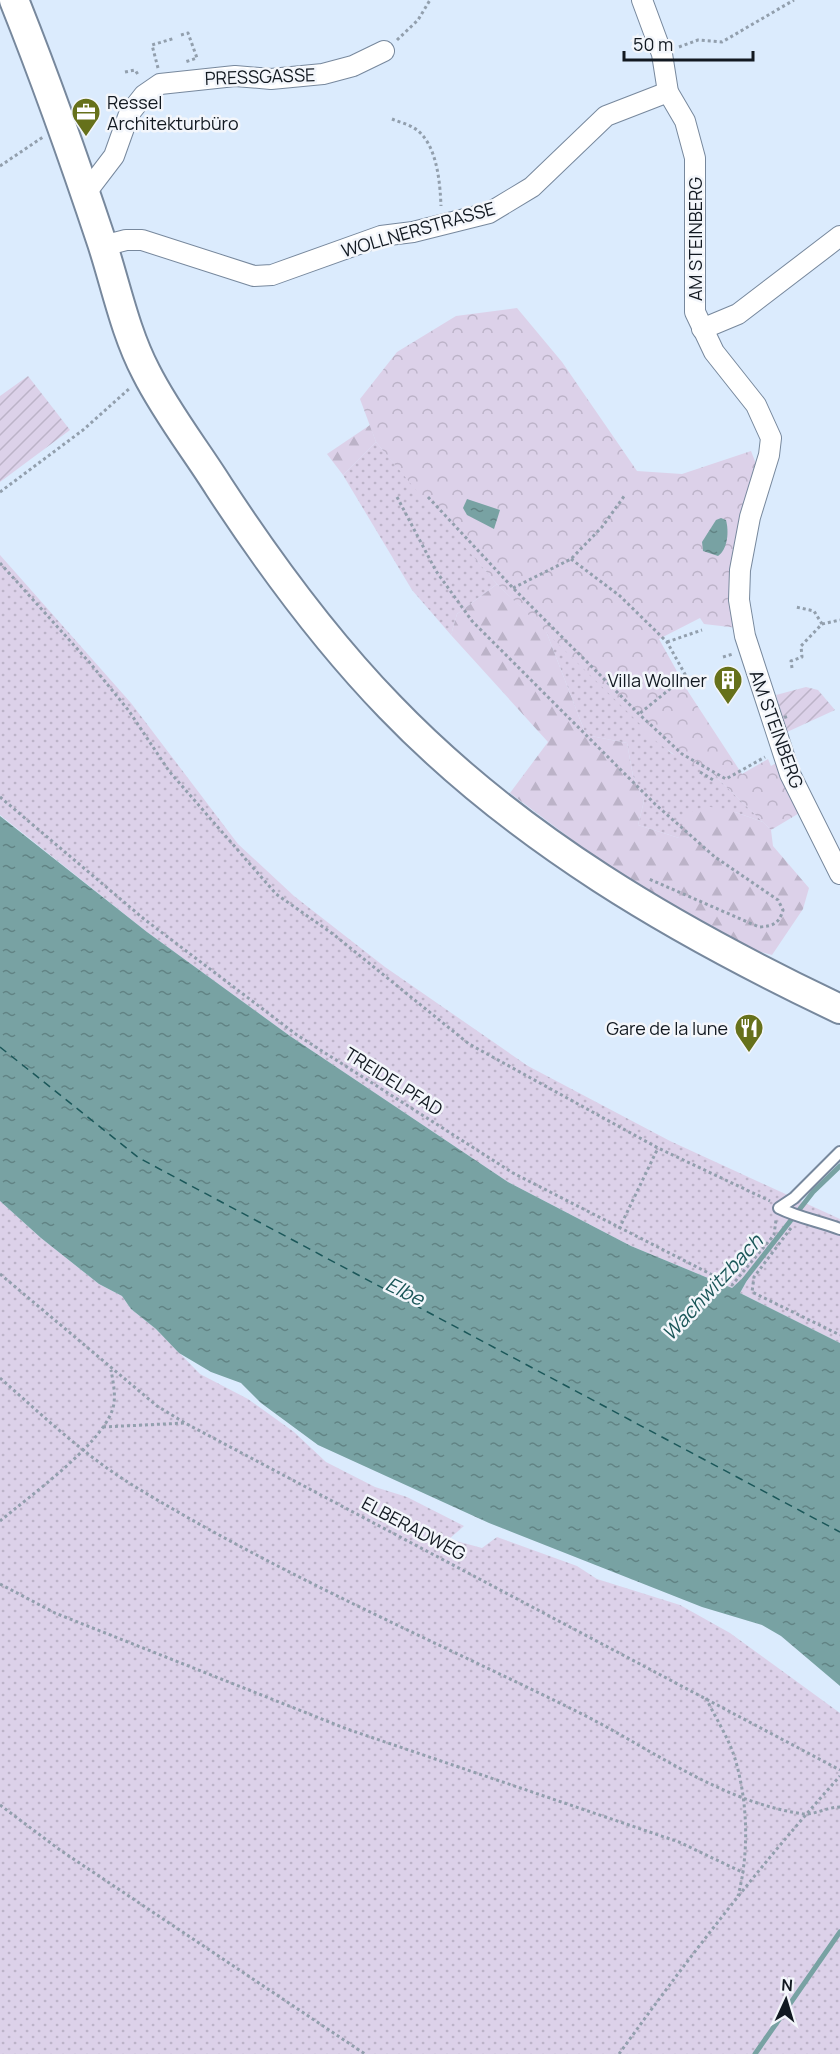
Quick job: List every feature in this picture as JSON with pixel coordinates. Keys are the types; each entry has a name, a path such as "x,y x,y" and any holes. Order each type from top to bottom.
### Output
{"main road":[{"path":"14,0 85,194 120,304 146,373 289,590 390,707 461,775 535,834 611,886 783,982 840,1009"}],"street":[{"name":"AM STEINBERG","path":"642,0 662,54 668,92 685,121 695,158 695,312 714,352 756,405 771,438 769,455 750,517 740,570 739,600 745,636 790,774 840,874"},
{"name":"PRESSGASSE","path":"85,194 114,156 129,114 144,95 160,84 235,76 271,79 323,74 353,66 384,51"},
{"name":"WOLLNERSTRASSE","path":"103,246 126,240 142,240 254,276 272,275 381,236 489,213 532,187 606,116 668,92"},
{"path":"702,329 738,314 840,236"}],"lane":[{"path":"840,1152 794,1198 779,1208 798,1218 809,1217 840,1229"}],"path":[{"path":"384,51 418,20 430,0"},
{"path":"698,40 722,42 794,0"},
{"path":"181,35 188,33 197,58 188,61"},
{"path":"159,70 152,45 175,38"},
{"path":"124,72 135,70 136,75"},
{"path":"392,119 416,129 433,152 440,182 441,225"},
{"path":"0,166 60,125"},
{"path":"0,492 83,430 146,373"},
{"path":"513,588 571,559 602,527 625,495"},
{"path":"397,497 436,571 472,621 655,804 715,857 778,900 783,910 781,919 773,926 759,927 644,877"},
{"path":"428,497 513,588 682,754 713,769 726,779 766,756"},
{"path":"571,559 620,596 667,642 686,676 639,714"},
{"path":"0,563 90,663 129,711 169,771 276,894 333,934 469,1044 658,1148 771,1201 779,1208"},
{"path":"796,607 814,611 822,624"},
{"path":"792,668 791,661 802,657 801,646 822,624 840,620"},
{"path":"667,642 702,630"},
{"path":"767,723 789,716"},
{"path":"709,776 713,769"},
{"path":"700,772 716,781"},
{"name":"TREIDELPFAD","path":"0,797 144,919 297,1035 513,1173 619,1229 732,1285 774,1234 779,1208"},
{"path":"619,1229 658,1148"},
{"path":"798,1218 754,1277 752,1292 840,1335"},
{"path":"756,1258 764,1264"},
{"name":"ELBERADWEG","path":"0,1274 157,1406 185,1423 840,1770"},
{"path":"0,1521 82,1450 103,1427 113,1410 114,1390 111,1368"},
{"path":"0,1377 82,1450 133,1486 260,1557 600,1723 691,1776 741,1797 805,1814 840,1807"},
{"path":"103,1427 185,1423"},
{"path":"0,1584 55,1613 347,1729 679,1842 744,1873"},
{"path":"705,1697 736,1761 747,1836 744,1873 737,1899"},
{"path":"619,2054 669,1983 805,1814 840,1776"},
{"path":"0,1805 60,1850 365,2054"}],"green space":[{"path":"517,308 562,362 637,471 682,474 751,451 758,469 738,628 704,624 700,618 659,639 689,693 742,774 768,759 771,766 778,762 801,812 771,830 712,773 680,759 641,730 642,726 497,584 376,442 360,399 397,352 456,316"},
{"path":"28,376 70,430 0,482 0,396"},
{"path":"370,425 376,442 343,475 327,454"},
{"path":"376,442 497,584 457,614 451,635 412,590 343,475"},
{"path":"0,555 131,703 238,844 294,896 385,967 528,1066 670,1141 840,1219 840,1343 740,1293 750,1275 748,1274 732,1288 631,1246 508,1182 290,1036 147,932 0,815"},
{"path":"497,584 546,631 586,735 627,743 633,776 644,801 638,825 679,838 686,814 706,806 735,812 763,822 771,830 773,846 809,888 803,909 772,955 757,951 619,875 510,793 548,742 451,635 457,614"},
{"path":"546,631 671,753 712,773 763,822 735,812 679,838 638,825 644,801 633,776 627,743 586,735"},
{"path":"806,687 818,690 835,710 787,732 776,695"},
{"path":"0,1201 41,1238 99,1284 122,1296 131,1309 156,1329 200,1374 248,1399 294,1432 326,1462 375,1487 407,1497 464,1526 449,1539 482,1548 497,1537 577,1566 597,1579 680,1605 730,1633 840,1713 840,2054 0,2054"}],"water":[{"path":"467,499 500,510 494,529 467,515 463,508"},
{"path":"721,518 726,520 727,534 724,549 718,556 703,551 702,542 716,520"},
{"name":"Elbe","path":"0,816 147,932 290,1036 508,1182 631,1246 732,1288 748,1273 750,1275 740,1293 840,1343 840,1686 781,1636 762,1625 702,1607 489,1523 318,1445 261,1403 241,1383 211,1372 179,1353 156,1329 131,1309 122,1296 99,1284 41,1238 0,1201"}],"waterway":[{"name":"Wachwitzbach","path":"745,1279 813,1192 840,1166"},
{"path":"755,2054 840,1932"}],"ferry route":[{"path":"0,1047 139,1158 840,1532"}],"place":[{"name":"Ressel Architekturbüro","path":"86,138"},
{"name":"Villa Wollner","path":"728,706"},
{"name":"Gare de la lune","path":"749,1054"}]}
